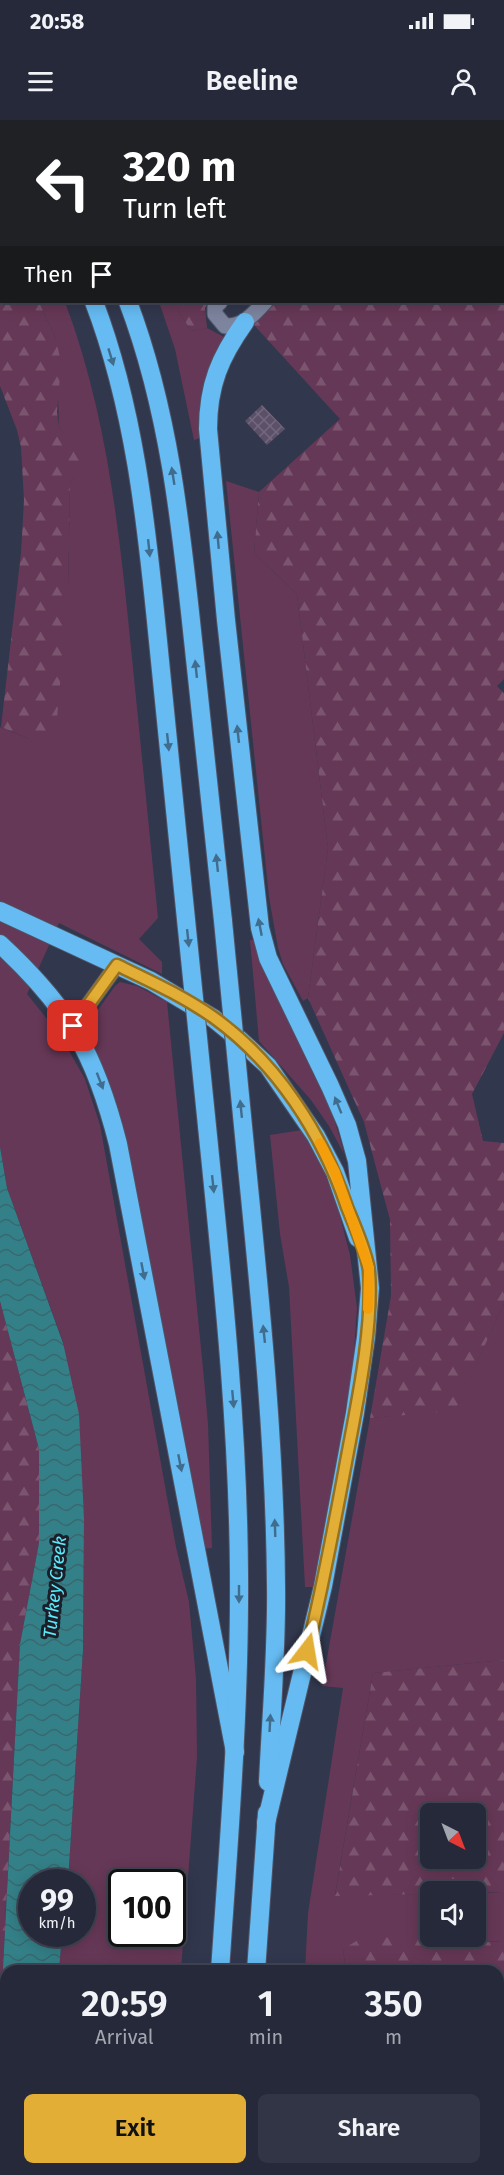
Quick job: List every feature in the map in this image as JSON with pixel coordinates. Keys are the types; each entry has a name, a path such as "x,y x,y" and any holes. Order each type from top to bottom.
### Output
{"highway":[{"path":"94,303 119,382 139,473 148,537 234,1420 239,1572 239,1662 220,1965"},
{"path":"128,303 160,407 173,472 185,559 265,1347 271,1436 276,1588 266,1823 256,1965"},
{"path":"245,322 219,365 208,407 208,429 226,620 260,928 268,958 347,1125 357,1161 370,1288 366,1337 351,1436 323,1586 266,1823"},
{"path":"0,911 183,998 213,1018 267,1066 316,1136 335,1172 369,1268"},
{"path":"0,944 37,978 73,1026 107,1100 118,1144 235,1752"}],"street":[{"path":"219,303 215,307 215,314 225,326 245,322 264,303"},
{"path":"73,1026 117,965"}],"green space":[{"path":"0,303 39,303 56,339 61,363 57,412 59,426 82,460 70,484 68,590 56,730 30,739 1,727 21,553 24,500 21,447 0,386"},
{"path":"39,303 65,303 91,387 109,472 126,604 158,918 139,939 162,962 162,974 59,923 27,994 60,1035 85,1079 100,1125 176,1547 189,1602 196,1679 197,1757 186,1904 186,1869 108,1869 108,1947 183,1947 181,1965 59,1965 61,1947 96,1947 96,1869 69,1869 83,1650 84,1519 63,1342 7,1188 0,1147 0,727 30,739 68,590 70,484 81,460 59,426 56,339"},
{"path":"159,303 174,303 191,331 207,328 226,338 204,385 199,410 200,438 194,440 175,349"},
{"path":"174,303 208,303 205,308 207,328 191,331"},
{"path":"276,303 504,303 504,679 497,686 504,693 504,1033 472,1094 483,1141 504,1143 504,1303 455,1411 370,1418 391,1296 390,1220 364,1122 308,998 328,848 297,594 254,553 259,492 340,419 253,324"},
{"path":"226,481 259,492 254,553 297,594 328,848 308,998 303,1001 283,964 269,897"},
{"path":"250,940 254,940 266,972 318,1078 333,1115 344,1154 329,1126 311,1100 259,1041"},
{"path":"120,982 137,986 167,1002 208,1424 212,1548 203,1549 85,1028"},
{"path":"302,1130 326,1173 335,1197 350,1255 357,1308 353,1366 315,1587 305,1587 289,1287 280,1234 270,1135"},
{"path":"0,1301 39,1449 39,1543 20,1644 3,1965 0,1965"},
{"path":"504,1303 504,1660 373,1673 335,1895 420,1894 420,1945 343,1949 345,1965 305,1965 308,1913 343,1688 322,1686 370,1418 455,1410"},
{"path":"504,1660 504,1892 486,1892 486,1881 420,1881 420,1894 335,1896 373,1673"},
{"path":"504,1892 504,1941 486,1942 486,1893"},
{"path":"365,1936 420,1940 420,1947 486,1947 486,1942 504,1941 504,1965 345,1965 343,1949"}],"water":[{"name":"Turkey Creek","path":"0,1147 7,1188 63,1343 79,1414 84,1519 83,1650 69,1869 18,1869 18,1947 61,1947 59,1965 3,1965 20,1644 39,1543 39,1449 0,1301"}],"building":[{"path":"262,405 285,429 267,445 245,421"}],"slow traffic":[{"path":"320,1143 335,1172 369,1268 368,1309"}],"route":[{"path":"73,1026 117,965 183,998 213,1018 267,1066 298,1107 335,1172 369,1268 370,1288 366,1337 355,1413 323,1586 307,1651"}]}
